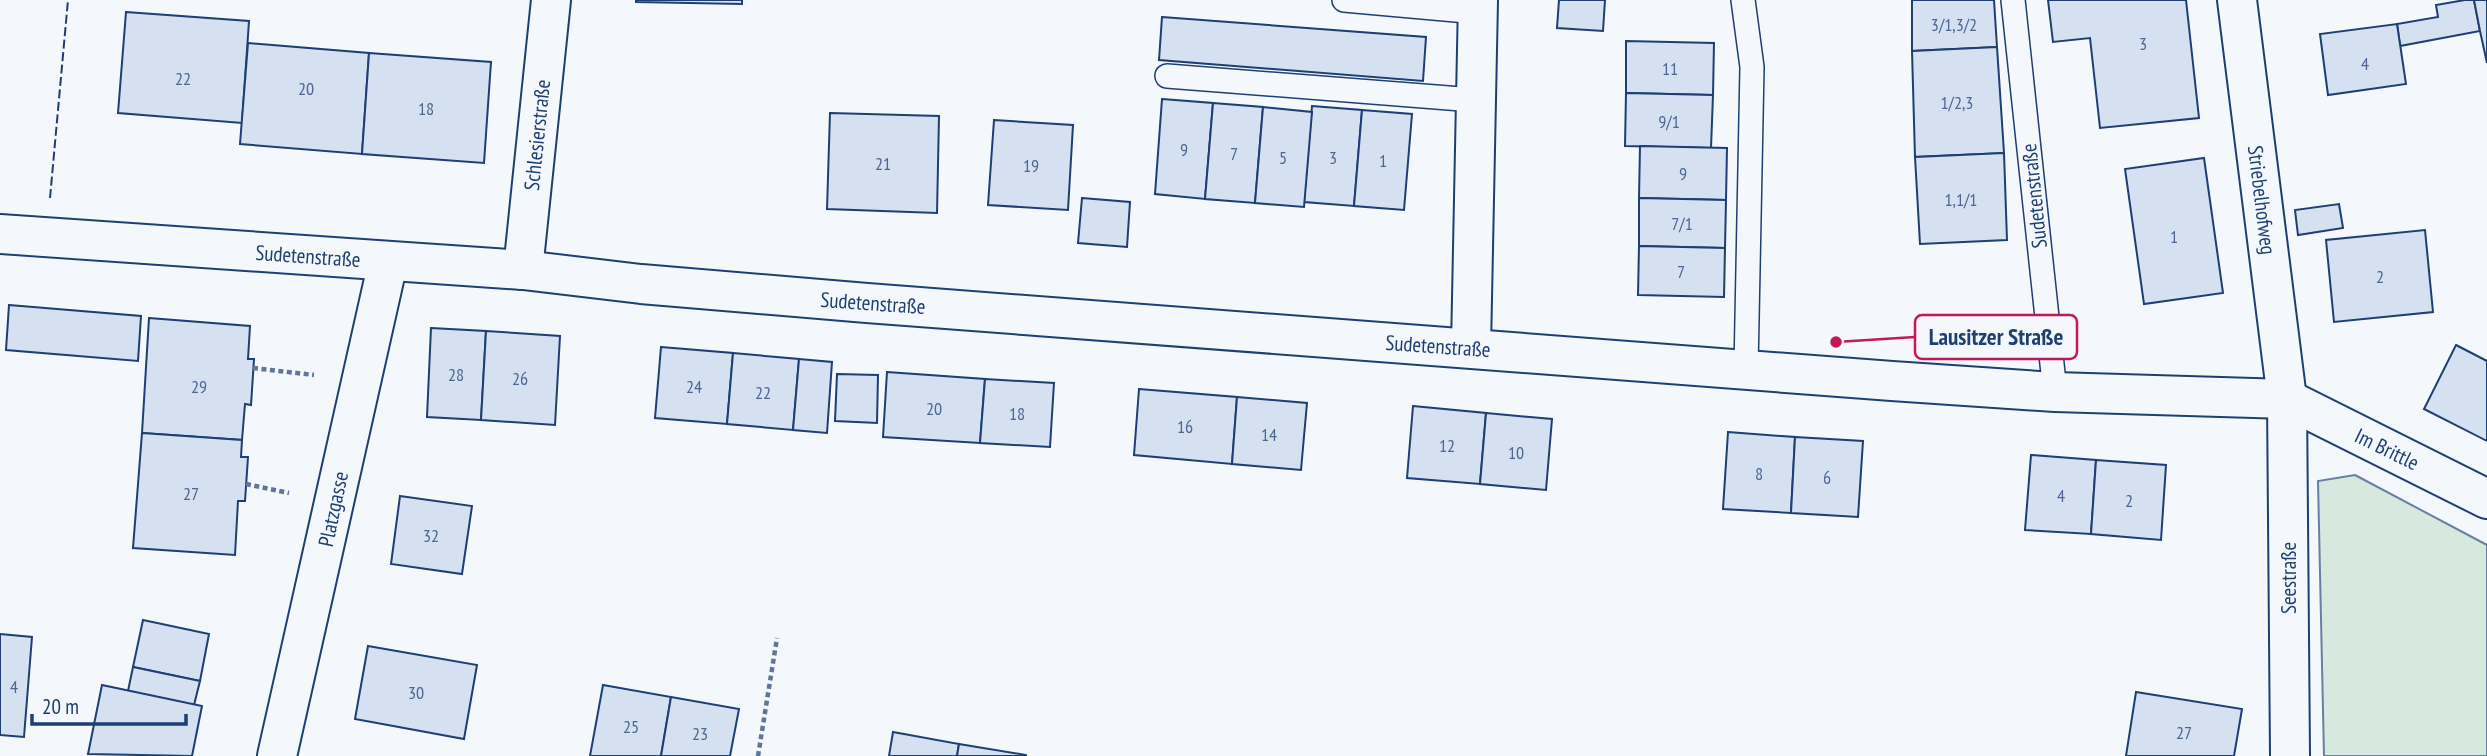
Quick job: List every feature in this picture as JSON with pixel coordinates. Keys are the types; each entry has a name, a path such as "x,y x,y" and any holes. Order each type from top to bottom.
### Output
{"street":[{"name":"Schlesierstraße","path":"523,270 551,0"},
{"name":"Striebelhofweg","path":"2237,0 2287,399"},
{"path":"1471,348 1478,6"},
{"name":"Sudetenstraße","path":"0,234 523,270 641,284 823,299 2056,392 2287,399"},
{"name":"Platzgasse","path":"277,756 388,261"},
{"name":"Im Brittle","path":"2287,399 2487,499"},
{"name":"Seestraße","path":"2287,399 2290,756"}],"lane":[{"path":"1344,0 1478,6"},
{"path":"1743,0 1752,66 1746,369"},
{"name":"Sudetenstraße","path":"2013,0 2056,392"},
{"path":"1167,76 1474,100"}],"path":[{"path":"254,368 360,380"},
{"path":"758,756 777,638"}],"shaded area":[{"path":"2355,475 2487,545 2487,756 2324,756 2318,481"}],"building":[{"path":"742,0 742,4 636,2"},
{"path":"1559,0 1605,0 1603,31 1557,28"},
{"path":"1912,0 1994,0 1997,47 1912,51"},
{"path":"2048,0 2186,0 2199,118 2100,128 2090,38 2053,42"},
{"path":"2474,0 2480,31 2400,46 2397,24 2438,17 2436,5"},
{"path":"2474,0 2487,0 2487,63 2480,31"},
{"path":"126,12 249,21 242,123 118,113"},
{"path":"1162,17 1426,37 1423,81 1159,60"},
{"path":"2397,24 2406,84 2328,95 2320,34"},
{"path":"1626,41 1714,43 1713,95 1626,93"},
{"path":"248,43 369,53 362,154 240,144"},
{"path":"1997,47 2004,153 1915,157 1912,51"},
{"path":"369,53 491,62 484,163 362,154"},
{"path":"1626,93 1713,95 1711,148 1625,146"},
{"path":"1162,99 1213,103 1205,199 1155,194"},
{"path":"1213,103 1263,107 1255,203 1205,199"},
{"path":"1312,106 1362,110 1354,206 1304,202"},
{"path":"1263,107 1312,112 1304,207 1255,203"},
{"path":"1362,110 1412,114 1404,210 1354,206"},
{"path":"830,113 939,116 937,213 827,209"},
{"path":"994,120 1073,125 1068,210 988,205"},
{"path":"1640,146 1727,148 1726,200 1639,198"},
{"path":"2004,153 2007,240 1920,244 1915,157"},
{"path":"2204,158 2223,293 2144,304 2125,169"},
{"path":"1082,198 1130,202 1127,247 1078,243"},
{"path":"1639,198 1726,200 1725,248 1639,246"},
{"path":"2339,204 2343,228 2298,235 2295,210"},
{"path":"2425,230 2433,312 2334,322 2326,240"},
{"path":"1639,246 1725,248 1724,297 1638,295"},
{"path":"9,305 141,316 138,361 6,350"},
{"path":"149,318 250,326 248,359 254,359 251,405 245,404 242,440 142,433"},
{"path":"431,328 486,331 481,420 427,417"},
{"path":"486,331 560,336 555,425 481,420"},
{"path":"2456,345 2487,361 2487,441 2424,409"},
{"path":"661,347 733,353 727,424 655,418"},
{"path":"733,353 799,359 793,430 727,424"},
{"path":"799,359 832,362 827,433 793,430"},
{"path":"887,372 985,379 980,443 883,437"},
{"path":"837,374 878,375 877,423 835,421"},
{"path":"985,379 1054,383 1050,447 980,443"},
{"path":"1139,389 1237,397 1232,464 1134,455"},
{"path":"1237,397 1307,403 1301,470 1232,464"},
{"path":"1413,406 1486,413 1480,484 1407,478"},
{"path":"1486,413 1552,419 1546,490 1480,484"},
{"path":"1728,432 1795,437 1791,513 1723,509"},
{"path":"142,433 242,440 241,457 248,457 245,501 238,501 235,555 133,548"},
{"path":"1795,437 1863,441 1858,517 1791,513"},
{"path":"2031,455 2096,460 2091,534 2025,530"},
{"path":"2096,460 2166,465 2161,540 2091,534"},
{"path":"400,496 472,506 462,574 391,564"},
{"path":"143,620 209,634 200,681 133,667"},
{"path":"0,634 32,637 24,737 0,735"},
{"path":"368,646 477,665 464,739 355,719"},
{"path":"133,667 200,681 194,705 128,691"},
{"path":"102,685 202,706 192,756 88,754"},
{"path":"603,685 671,697 661,756 590,756"},
{"path":"2136,692 2242,709 2234,756 2126,756"},
{"path":"671,697 739,709 730,756 661,756"},
{"path":"893,732 959,744 957,756 889,756"},
{"path":"959,744 1026,755 1026,756 957,756"}],"fence":[{"path":"50,198 68,0"}],"place":[{"name":"Lausitzer Straße","path":"1836,342"}]}
